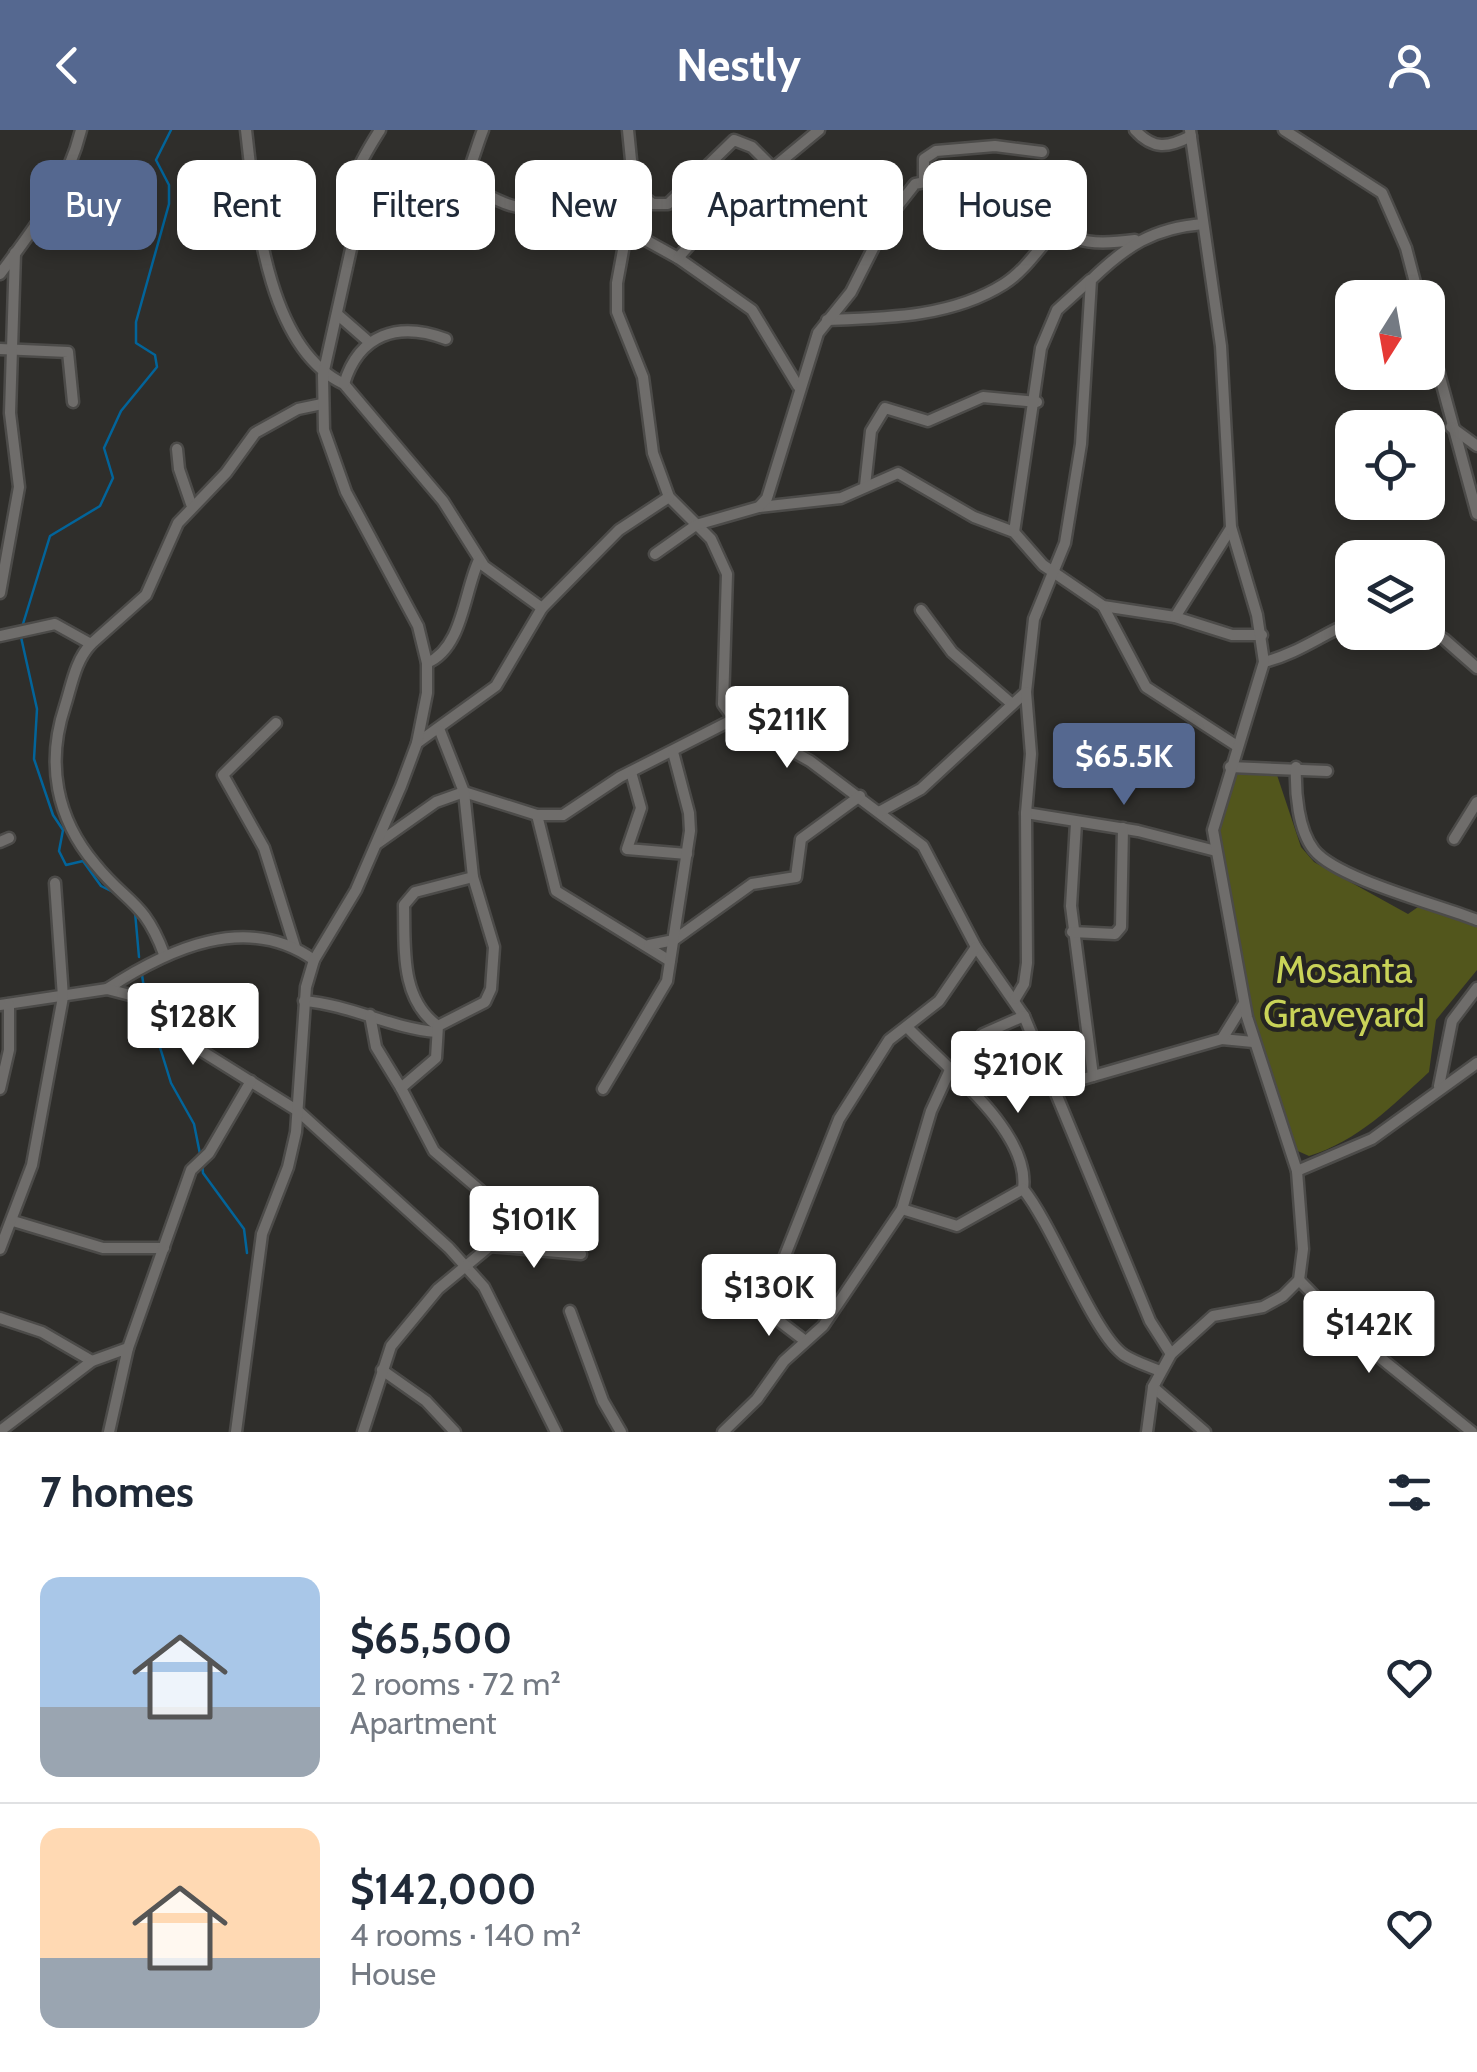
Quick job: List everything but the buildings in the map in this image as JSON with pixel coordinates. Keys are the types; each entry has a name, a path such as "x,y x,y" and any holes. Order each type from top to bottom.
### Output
{"street":[{"path":"0,274 57,194 73,160 80,130"},
{"path":"246,130 267,274 306,351 323,375 344,384 443,500 479,560 502,582 542,608"},
{"path":"363,160 380,130"},
{"path":"471,160 483,130"},
{"path":"628,130 631,160"},
{"path":"783,160 819,130"},
{"path":"1135,130 1152,145 1163,147 1190,133 1221,346 1232,527 1262,635 1264,662 1213,830 1253,1042 1297,1171 1303,1226 1299,1280 1274,1303 1213,1316 1171,1354 1154,1387 1147,1432"},
{"path":"1284,130 1382,193 1406,248 1414,280"},
{"path":"713,160 734,140 752,147 765,160"},
{"path":"924,160 936,151 1016,145 1042,152"},
{"path":"758,506 774,480 798,386 818,332 851,292 889,218 916,184 923,181"},
{"path":"1087,244 1136,240 1173,226 1203,224"},
{"path":"1014,532 1037,402 1041,348 1050,323 1067,299 1136,240"},
{"path":"652,242 752,310 798,386"},
{"path":"236,1432 262,1234 288,1168 298,1111 304,1001 314,960 349,904 377,843 418,743 428,693 428,663 411,610 334,465 322,404 323,375 348,250"},
{"path":"624,250 616,312 642,376 654,453 669,496 722,554 727,574 723,704 734,719 810,762 881,811 923,846 976,946 1024,1016 1150,1321 1171,1354"},
{"path":"678,258 685,250"},
{"path":"828,320 898,318 973,298 1005,283 1036,250"},
{"path":"0,594 20,486 10,413 16,253"},
{"path":"1015,999 1024,984 1027,963 1026,813 1030,754 1026,692 1034,619 1055,573 1067,532 1081,444 1091,280"},
{"path":"336,314 369,342"},
{"path":"344,384 354,356 369,342 418,330 446,339"},
{"path":"0,349 68,352 73,402"},
{"path":"1441,390 1477,514"},
{"path":"865,486 871,430 884,408 928,421 983,397 1037,402"},
{"path":"164,954 138,904 88,855 56,789 58,728 79,660 91,644 146,595 191,504 226,474 254,433 298,409 322,404"},
{"path":"1450,426 1477,446"},
{"path":"177,449 181,480 191,504"},
{"path":"654,554 696,525 758,506 841,498 898,474 974,517 1014,532 1055,573 1103,606 1176,618 1232,635 1262,635"},
{"path":"418,743 440,731 496,686 542,608 619,530 669,496"},
{"path":"1176,618 1232,527"},
{"path":"428,663 437,659 450,641 479,560"},
{"path":"1103,606 1146,688 1237,746"},
{"path":"921,610 952,652 1012,704"},
{"path":"0,636 55,624 91,644"},
{"path":"1264,662 1300,652 1335,629"},
{"path":"1445,639 1477,668"},
{"path":"881,811 921,788 1026,692"},
{"path":"377,843 436,802 464,792 537,815 569,812 632,772 734,719"},
{"path":"276,723 223,776 264,848 295,946"},
{"path":"304,1001 352,1008 403,1028 437,1029 479,1008 490,989 494,947 473,877 464,792 440,731"},
{"path":"603,1089 666,980 670,961 688,854 689,812 673,752"},
{"path":"1230,767 1327,771"},
{"path":"1296,768 1298,805 1314,850 1342,869 1477,920"},
{"path":"632,772 641,808 627,850 688,854"},
{"path":"649,945 674,940 752,884 796,877 801,839 860,796"},
{"path":"1454,839 1477,802"},
{"path":"1026,813 1123,828 1216,851"},
{"path":"537,815 556,891 670,961"},
{"path":"1076,823 1072,932 1092,1076"},
{"path":"1072,932 1115,934 1122,927 1123,828"},
{"path":"401,1088 434,1062 437,1029 409,990 404,905 415,892 473,877"},
{"path":"0,1247 13,1221 41,1128 63,997 55,883"},
{"path":"0,1089 8,1050 5,1004 107,989 164,954 235,937 276,940 295,946 314,960"},
{"path":"804,1340 770,1314 767,1301 838,1119 889,1040 939,1001 976,946"},
{"path":"1439,1087 1452,1021 1477,988"},
{"path":"107,989 142,999 181,1038 298,1111 465,1263 497,1308 556,1432"},
{"path":"1222,1039 1244,1001"},
{"path":"363,1432 391,1346 465,1263 490,1246 499,1226 494,1203 434,1152 376,1047 370,1015"},
{"path":"723,1432 757,1399 804,1340 823,1326 902,1209 931,1111 949,1072 984,1034 1024,1016"},
{"path":"907,1027 997,1118 1019,1160 1023,1189 1041,1213 1109,1340 1123,1354 1160,1371"},
{"path":"1055,1088 1222,1039 1253,1042"},
{"path":"1297,1171 1372,1139 1477,1063"},
{"path":"110,1432 128,1348 191,1170 209,1153 251,1081"},
{"path":"902,1209 957,1226 1023,1189"},
{"path":"13,1221 102,1248 164,1248"},
{"path":"490,1246 581,1254"},
{"path":"1299,1280 1357,1339 1472,1432"},
{"path":"570,1311 603,1401 620,1432"},
{"path":"0,1318 42,1332 92,1361"},
{"path":"0,1431 92,1361 128,1348"},
{"path":"382,1370 426,1401 455,1432"},
{"path":"1154,1387 1205,1432"}],"green space":[{"name":"Mosanta Graveyard","path":"1233,772 1276,772 1301,847 1314,862 1408,914 1418,907 1466,916 1477,922 1477,970 1436,1020 1429,1072 1359,1132 1309,1156 1291,1148 1261,1065 1217,834"}],"waterway":[{"path":"23,624 50,536 100,506 113,478 104,448 121,411 157,367 155,355 136,343 136,322 169,204 169,185 156,160 171,130"},
{"path":"21,637 37,709 34,759 53,815 63,830 59,851 66,865 83,861 101,886 115,893"},
{"path":"135,912 139,957"},
{"path":"142,975 144,988"},
{"path":"150,1015 171,1083 194,1124 200,1154"},
{"path":"202,1164 203,1173 244,1229 247,1253"}]}
